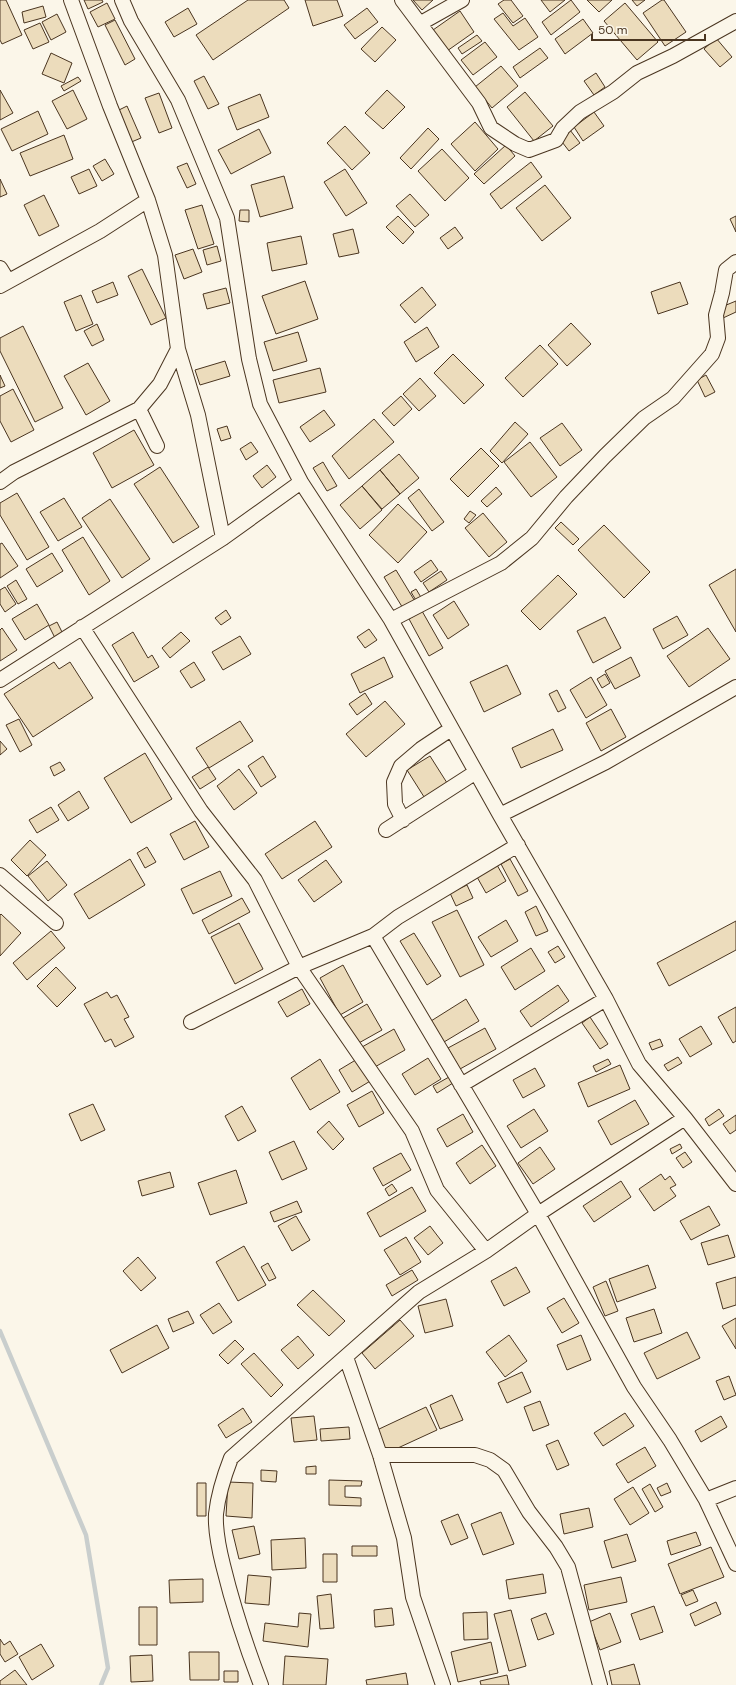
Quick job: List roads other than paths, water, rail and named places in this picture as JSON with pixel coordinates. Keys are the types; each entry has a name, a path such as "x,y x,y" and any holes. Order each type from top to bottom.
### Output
{"street":[{"path":"71,0 110,106 148,200 165,255 178,349 198,415 223,538"},
{"path":"122,0 131,21 178,100 227,218 249,359 260,404 301,482 391,620 500,815 606,999 639,1064 686,1118 736,1184"},
{"path":"402,0 421,23 479,103 491,128 515,144 528,150 556,140 563,128 580,112 613,92 637,73 673,56 736,21"},
{"path":"421,23 462,0"},
{"path":"0,268 4,284 100,231 148,200"},
{"path":"391,620 501,563 532,538 566,497 644,418 673,398 712,354 718,338 716,315 726,270 736,262"},
{"path":"0,482 14,472 139,408 160,384 178,349"},
{"path":"139,408 157,446"},
{"path":"0,680 223,538 301,482"},
{"path":"82,627 201,811 255,880 299,967 412,1131 437,1190 486,1251"},
{"path":"500,815 606,762 736,687"},
{"path":"403,820 395,804 394,782 401,766 421,749 452,729"},
{"path":"386,830 476,772"},
{"path":"191,1022 299,967 373,936 398,917 518,845"},
{"path":"0,875 56,923"},
{"path":"373,936 538,1214 634,1387 670,1440 706,1500 736,1564"},
{"path":"461,1085 606,999"},
{"path":"260,1685 250,1659 228,1587 219,1547 216,1515 222,1483 231,1458 419,1292 486,1251 538,1214 686,1118"},
{"path":"346,1357 380,1455 404,1538 413,1598 443,1685"},
{"path":"380,1455 475,1455 490,1460 504,1470 528,1512 556,1548 568,1567 600,1685"},
{"path":"706,1500 736,1488"}],"waterway":[{"path":"0,1331 86,1535 108,1668 101,1685"}]}
